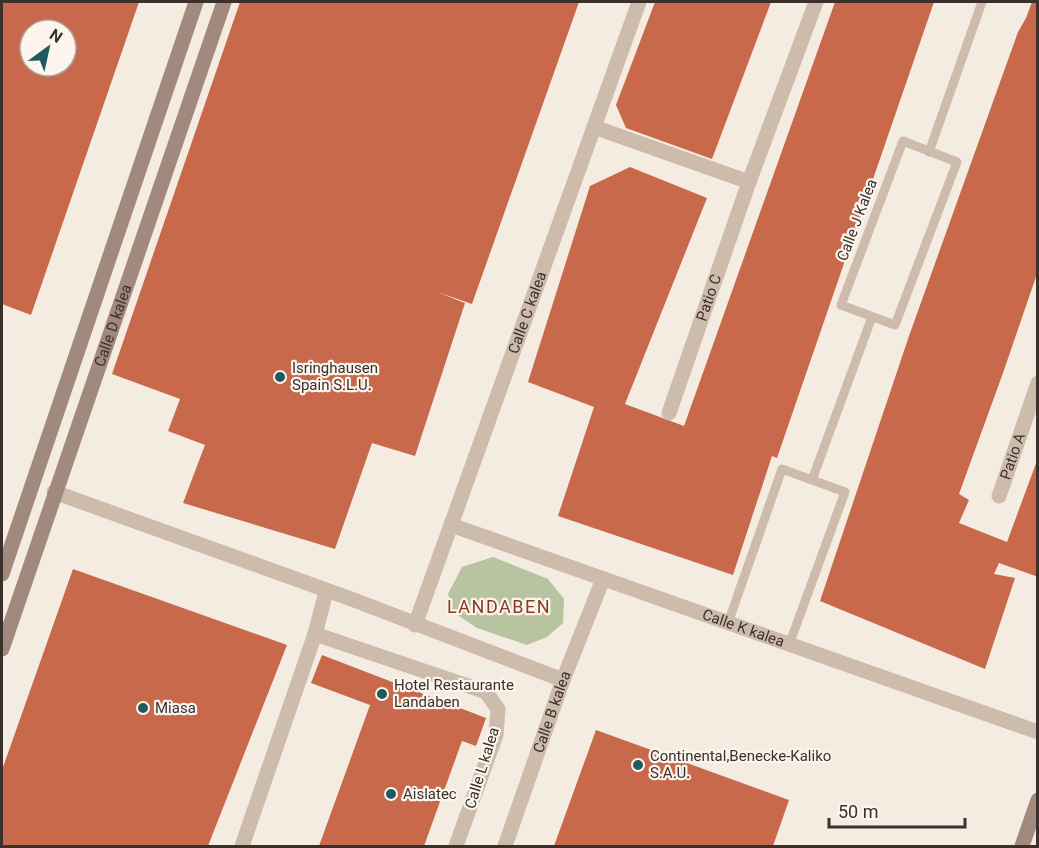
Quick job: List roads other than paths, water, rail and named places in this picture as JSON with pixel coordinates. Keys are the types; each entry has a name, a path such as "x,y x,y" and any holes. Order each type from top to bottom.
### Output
{"street":[{"name":"Calle D kalea","path":"2,574 196,2"},
{"name":"Calle D kalea","path":"2,649 224,2"},
{"name":"Calle C kalea","path":"415,625 639,2"},
{"name":"Patio C","path":"669,413 749,182 816,2"},
{"path":"594,127 749,182"},
{"name":"Patio A","path":"999,496 1038,383"},
{"path":"66,387 68,404 46,474 54,492 563,680"},
{"path":"2,581 9,572 32,512 54,492"},
{"name":"Calle K kalea","path":"451,525 1038,732"},
{"name":"Calle B kalea","path":"505,846 563,680 603,579"},
{"path":"242,846 315,634 327,592"},
{"name":"Calle L kalea","path":"315,634 486,692 498,709 496,735 456,846"},
{"path":"1022,846 1038,800"}],"lane":[{"path":"929,152 982,2"},
{"name":"Calle J Kalea","path":"903,141 929,152 957,162 895,325 841,304 903,141"},
{"path":"812,480 872,316"},
{"path":"728,623 782,469 845,492 789,645"}],"place":[{"name":"Isringhausen Spain S.L.U.","path":"280,377"},
{"name":"Hotel Restaurante Landaben","path":"382,694"},
{"name":"Miasa","path":"143,708"},
{"name":"Continental,Benecke-Kaliko S.A.U.","path":"638,765"},
{"name":"Aislatec","path":"391,794"}],"district":[{"name":"LANDABEN","path":"499,607"}]}
